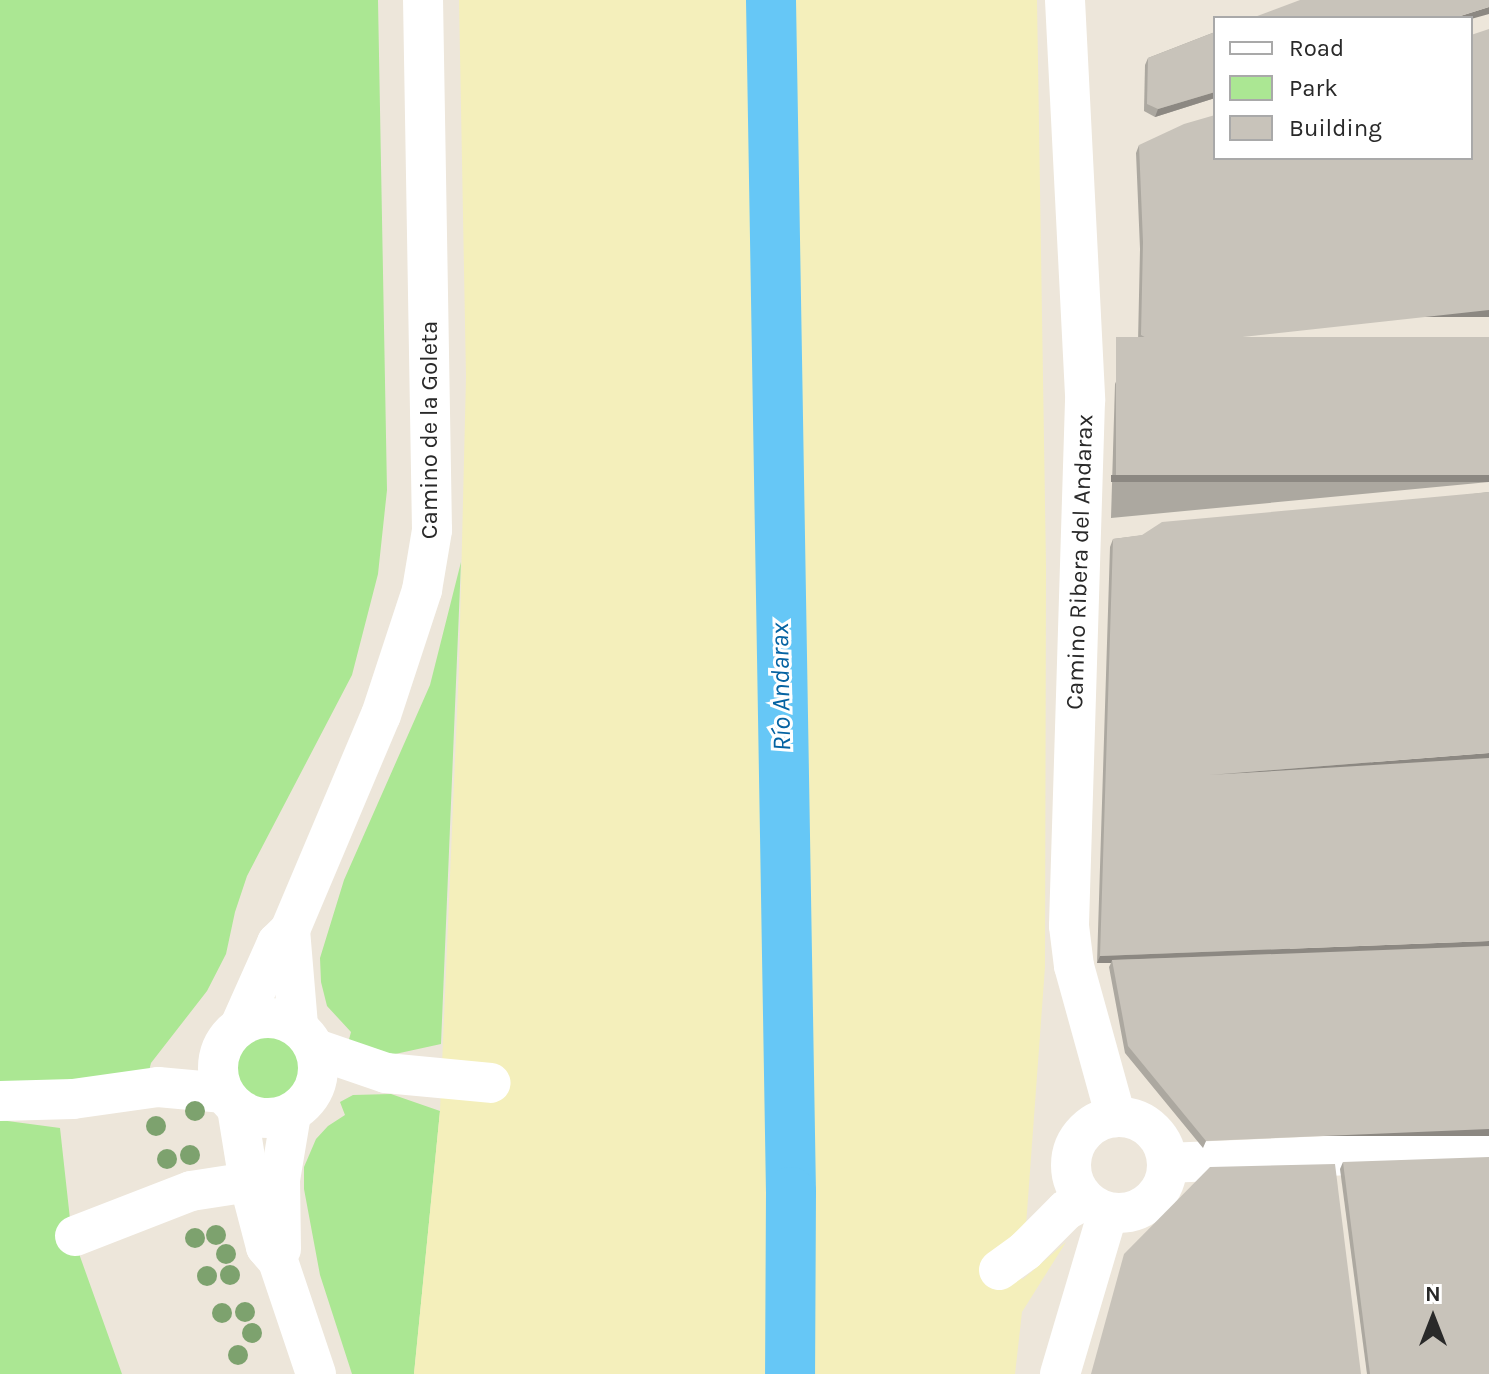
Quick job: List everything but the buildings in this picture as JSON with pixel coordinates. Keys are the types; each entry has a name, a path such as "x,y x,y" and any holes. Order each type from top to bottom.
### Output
{"street":[{"name":"Camino de la Goleta","path":"230,1071 277,943 290,930 381,715 422,590 432,530 423,0"},
{"name":"Camino Ribera del Andarax","path":"1065,0 1085,401 1069,926 1074,966 1116,1117"},
{"name":"Camino de la Goleta","path":"290,930 307,1038"},
{"path":"316,1374 278,1261 266,1247 249,1182 230,1071 259,1018 280,1018 307,1038 386,1073 491,1083"},
{"path":"278,1261 282,1244 280,1180 301,1104 320,1073 307,1038"},
{"path":"0,1101 73,1099 158,1087 230,1071"},
{"path":"230,1071 254,1116 273,1119 301,1104 386,1073"},
{"path":"999,1270 1025,1251 1066,1210 1098,1207 1126,1213 1151,1202 1160,1190 1167,1163 1157,1135 1131,1119 1116,1117 1087,1129 1077,1141 1070,1172 1098,1207 1105,1222 1060,1374"},
{"path":"1167,1163 1489,1149"},
{"path":"75,1236 191,1191 249,1182"}],"green space":[{"path":"0,0 378,0 387,490 378,574 352,675 247,876 226,954 207,991 151,1063 148,1075 0,1087"},
{"path":"461,562 441,1044 386,1056 347,1047 351,1032 327,1006 321,982 320,958 344,880 430,685"},
{"path":"262,1035 276,1035 288,1040 297,1049 302,1068 300,1081 293,1092 276,1101 262,1101 250,1096 241,1087 236,1075 236,1061 241,1049 250,1040"},
{"path":"391,1094 440,1111 414,1374 352,1374 320,1275 304,1189 304,1167 316,1139 345,1115 340,1102 353,1095"},
{"path":"0,1120 60,1128 70,1219 77,1248 122,1374 0,1374"}],"sand":[{"path":"459,0 1037,0 1046,567 1045,967 1022,1280 1066,1242 1022,1312 1015,1374 414,1374 440,1111 459,666 466,377"}],"waterway":[{"name":"Río Andarax","path":"771,0 791,1192 790,1374"}]}
